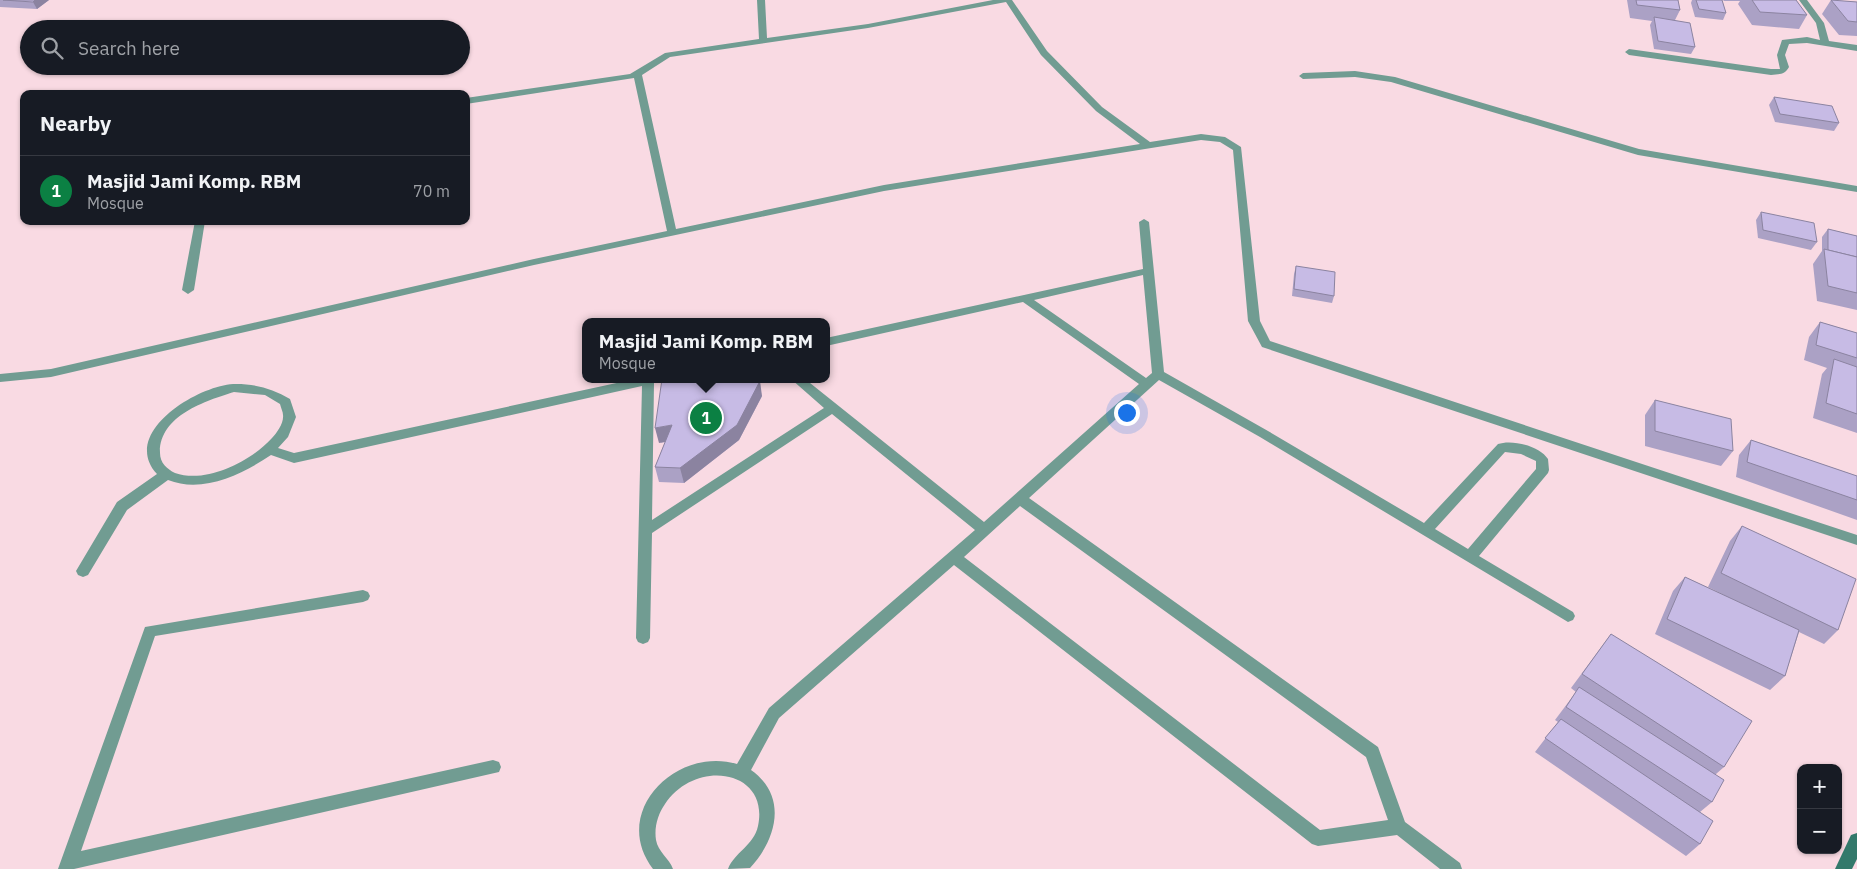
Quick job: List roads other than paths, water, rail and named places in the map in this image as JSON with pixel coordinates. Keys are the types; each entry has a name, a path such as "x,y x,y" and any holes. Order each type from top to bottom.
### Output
{"main road":[{"path":"1843,869 1857,841"}],"street":[{"path":"760,0 763,41"},
{"path":"470,100 643,74 660,58 668,55 868,26 1007,0 1044,53 1099,109 1147,145"},
{"path":"1803,0 1820,23 1825,42"},
{"path":"1629,52 1771,72 1783,71 1785,67 1782,55 1785,42 1807,40 1857,48"},
{"path":"1303,76 1355,74 1392,79 1638,152 1857,189"},
{"path":"638,75 672,232"},
{"path":"0,378 51,373 534,262 884,188 1201,136 1222,139 1238,149 1254,321 1266,344 1857,540"},
{"path":"1144,222 1158,374"},
{"path":"188,290 199,225"},
{"path":"830,341 1148,271"},
{"path":"1024,298 1147,384"},
{"path":"741,772 774,713 954,557 1158,374"},
{"path":"1158,374 1264,434 1568,616"},
{"path":"271,450 294,458 638,383"},
{"path":"643,638 645,531 652,383"},
{"path":"802,383 984,530"},
{"path":"234,388 270,391 283,399 290,410 289,425 281,440 271,450 246,468 223,476 202,480 182,480 166,475 156,466 151,455 154,441 162,427 175,413 193,402 234,388"},
{"path":"645,531 833,408"},
{"path":"1425,531 1502,447 1529,450 1542,459 1543,470 1470,557"},
{"path":"83,571 122,506 166,475"},
{"path":"1019,498 1372,752 1400,827 1454,869"},
{"path":"954,557 1318,838 1400,827"},
{"path":"67,866 150,632 363,596"},
{"path":"67,866 493,767"},
{"path":"665,869 656,860 647,843 647,823 653,804 682,775 702,767 723,767 741,772 756,784 765,800 768,820 763,839 750,858 736,869"}],"place":[{"name":"Masjid Jami Komp. RBM","path":"706,418"}]}
